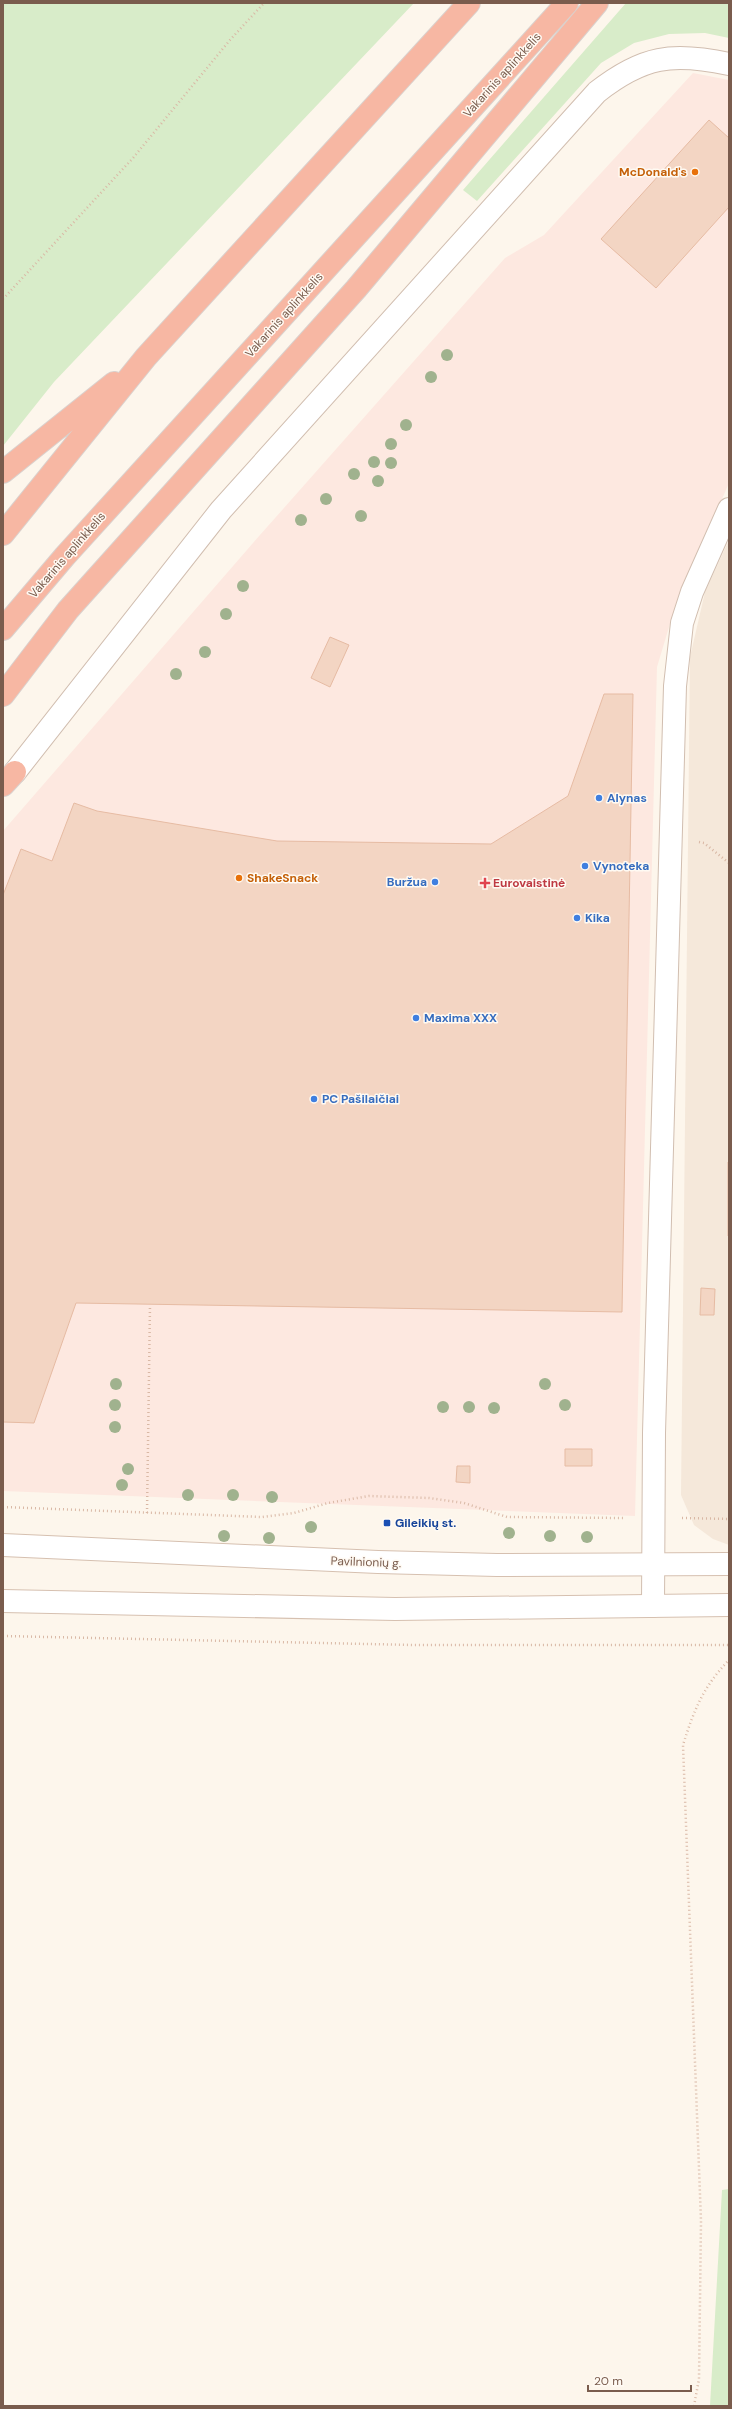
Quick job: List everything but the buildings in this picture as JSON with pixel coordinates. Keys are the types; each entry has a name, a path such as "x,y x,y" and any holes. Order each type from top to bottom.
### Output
{"highway":[{"path":"3,534 146,357 469,3"},
{"name":"Vakarinis aplinkkelis","path":"3,629 71,550 567,3"},
{"path":"3,695 68,610 356,289 597,3"},
{"path":"3,472 146,357"}],"street":[{"path":"9,778 222,510 597,92 618,75 642,63 670,59 699,58 729,64"},
{"path":"653,1606 653,1518 675,686 682,623 692,592 729,508"},
{"name":"Pavilnionių g.","path":"3,1545 378,1562 654,1565 729,1564"},
{"path":"3,1601 395,1609 729,1605"}],"path":[{"path":"3,299 133,158 230,40 264,3"},
{"path":"147,1513 150,1305"},
{"path":"3,1507 262,1517 294,1513 328,1503 369,1496 429,1498 464,1504 508,1517 729,1519"},
{"path":"3,1636 406,1645 729,1645"},
{"path":"694,2406 699,2379 701,2221 683,1745 695,1706 718,1671 729,1660"}],"shaded area":[{"path":"693,73 729,80 729,483 675,607 657,667 635,1516 3,1491 3,831 253,543 505,258 544,235"},
{"path":"729,540 729,1545 713,1539 694,1525 681,1495 690,657 705,592"}],"green space":[{"path":"3,3 414,3 54,382 3,446"},
{"path":"626,3 729,3 729,38 705,33 669,34 634,43 601,63 477,201 463,190"},
{"path":"729,2189 729,2406 710,2406 722,2190"}],"place":[{"name":"McDonald's","path":"695,172"},
{"name":"Alynas","path":"599,798"},
{"name":"Vynoteka","path":"585,866"},
{"name":"ShakeSnack","path":"239,878"},
{"name":"Buržua","path":"435,882"},
{"name":"Eurovaistinė","path":"485,883"},
{"name":"Kika","path":"577,918"},
{"name":"Maxima XXX","path":"416,1018"},
{"name":"PC Pašilaičiai","path":"314,1099"},
{"name":"Gileikių st.","path":"387,1523"}]}
